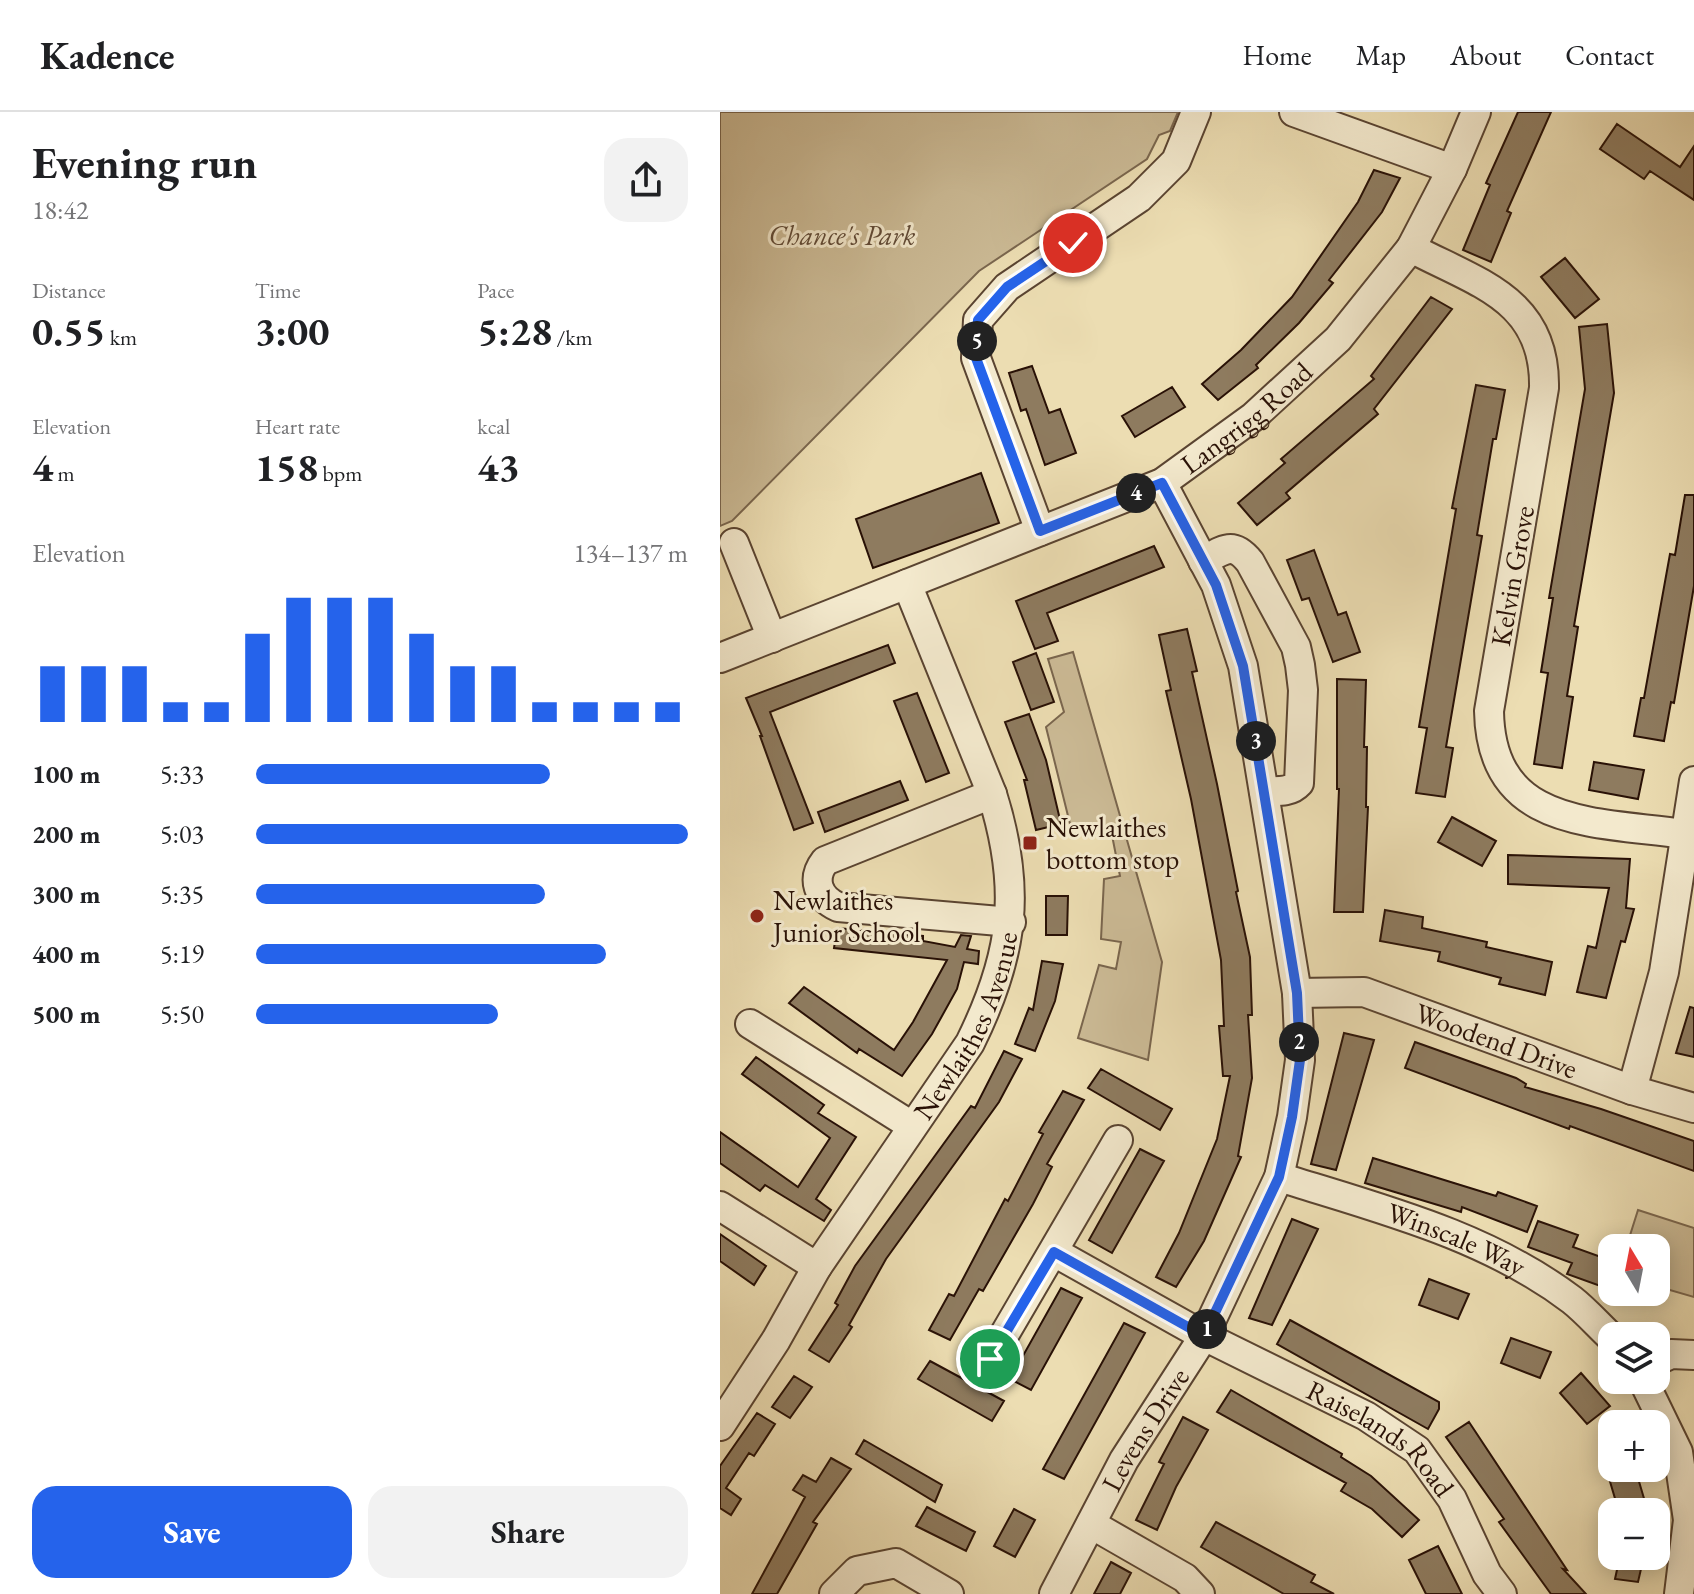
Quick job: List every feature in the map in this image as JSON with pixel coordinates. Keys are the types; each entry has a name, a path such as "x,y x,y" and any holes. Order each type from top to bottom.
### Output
{"street":[{"path":"1040,531 976,358 978,320 1007,287 1139,198 1176,161 1196,112"},
{"path":"1294,112 1452,169"},
{"name":"Langrigg Road","path":"720,658 1162,483 1253,417 1338,339 1411,248 1452,169 1476,112"},
{"name":"Kelvin Grove","path":"1411,248 1510,302 1532,327 1543,359 1544,388 1489,711 1492,750 1498,766 1520,794 1554,813 1684,834"},
{"name":"Levens Drive","path":"1054,1594 1124,1460 1204,1336 1279,1177 1300,1060 1297,993 1243,666 1216,585 1162,483"},
{"path":"734,543 772,638"},
{"path":"1203,561 1224,550 1241,550 1296,647 1303,690 1299,783 1285,791 1264,791"},
{"name":"Newlaithes Avenue","path":"722,1420 776,1340 817,1267 970,1043 986,1011 1003,962 1011,922 1008,855 992,794 907,584"},
{"path":"1632,1090 1664,972 1694,781"},
{"path":"992,794 837,855 825,861 818,870 817,879 822,897 838,907 1011,922"},
{"name":"Woodend Drive","path":"1297,993 1364,992 1632,1090 1694,1108"},
{"path":"750,1024 912,1126"},
{"path":"990,1359 1118,1140"},
{"name":"Winscale Way","path":"1279,1177 1454,1233 1504,1257 1573,1301 1598,1325"},
{"path":"720,1206 817,1267"},
{"name":"Raiselands Road","path":"1054,1252 1204,1336 1366,1416 1417,1450 1452,1499 1487,1574 1502,1594"},
{"path":"1670,1354 1694,1355"},
{"path":"1653,1394 1683,1434 1678,1452 1688,1520 1679,1594"},
{"path":"1091,1524 1185,1578 1200,1594"},
{"path":"834,1594 857,1571 896,1563 949,1594"}],"green space":[{"name":"Chance's Park","path":"720,112 1178,112 1170,131 1159,135 1147,159 979,271 732,521 720,526"},
{"path":"1073,652 1162,962 1148,1060 1078,1038 1099,965 1116,969 1121,942 1101,939 1104,879 1120,876 1110,825 1072,832 1046,727 1064,712 1048,659"},
{"path":"1638,1210 1694,1228 1694,1297 1670,1290 1670,1234 1630,1234"}],"building":[{"path":"1518,112 1551,112 1507,211 1511,213 1491,262 1463,250 1490,185 1486,183"},
{"path":"1617,124 1680,167 1694,146 1694,200 1650,171 1644,179 1600,149"},
{"path":"1374,170 1400,178 1382,212 1329,280 1333,283 1299,323 1256,365 1258,368 1218,400 1202,384 1241,350 1292,297 1358,202"},
{"path":"1565,258 1599,299 1575,318 1541,277"},
{"path":"1431,297 1452,309 1374,409 1378,414 1286,493 1290,498 1257,525 1238,503 1285,463 1281,459 1374,379 1371,376"},
{"path":"1607,324 1614,393 1574,626 1578,627 1567,696 1573,697 1562,768 1534,764 1548,673 1541,672 1553,598 1549,598 1585,389 1579,327"},
{"path":"1032,366 1049,413 1060,409 1076,453 1045,465 1026,409 1021,411 1009,373"},
{"path":"1476,385 1505,390 1496,439 1493,439 1477,535 1482,536 1446,747 1453,748 1445,797 1416,793 1427,728 1419,727 1456,509 1452,508"},
{"path":"1172,387 1185,407 1135,437 1122,416"},
{"path":"981,473 999,523 873,568 856,519"},
{"path":"1685,495 1694,495 1694,586 1674,703 1671,702 1664,741 1634,736 1641,698 1644,698 1670,554 1675,555"},
{"path":"1154,546 1164,567 1047,613 1058,641 1035,649 1016,601"},
{"path":"1314,550 1338,615 1346,612 1360,652 1333,662 1309,598 1302,600 1287,560"},
{"path":"1187,629 1197,671 1192,672 1250,957 1252,1015 1248,1015 1252,1078 1238,1156 1241,1157 1204,1241 1176,1287 1156,1277 1179,1233 1217,1139 1230,1076 1223,1076 1219,1026 1224,1026 1221,960 1191,799 1166,691 1171,690 1159,635"},
{"path":"888,645 895,663 770,712 813,823 794,830 746,698"},
{"path":"1036,653 1054,702 1031,710 1013,662"},
{"path":"1337,679 1366,680 1364,747 1367,747 1368,807 1363,912 1334,912 1339,789"},
{"path":"917,693 949,773 926,782 894,701"},
{"path":"1029,714 1046,760 1061,824 1036,830 1024,780 1027,780 1005,722"},
{"path":"1594,762 1644,770 1638,799 1589,790"},
{"path":"900,781 908,800 825,832 818,812"},
{"path":"1452,817 1496,841 1482,866 1438,842"},
{"path":"1508,855 1630,859 1626,908 1634,909 1625,942 1621,941 1606,998 1577,992 1588,946 1596,948 1609,888 1508,884"},
{"path":"1046,896 1068,896 1067,935 1046,935"},
{"path":"1385,910 1423,917 1422,928 1487,942 1486,947 1552,962 1545,995 1499,984 1501,978 1438,961 1440,952 1380,941"},
{"path":"837,928 923,936 923,941 955,947 961,935 971,936 967,949 979,951 978,964 964,962 957,989 932,1034 902,1076 859,1049 857,1053 789,1003 804,987 894,1050 947,960 834,948"},
{"path":"1042,961 1063,964 1055,1001 1035,1051 1015,1044 1029,1008 1033,1010"},
{"path":"1690,1007 1694,1008 1694,1057 1676,1053"},
{"path":"1344,1033 1374,1040 1336,1170 1311,1164"},
{"path":"1415,1042 1516,1078 1526,1084 1525,1087 1694,1141 1694,1171 1570,1126 1569,1129 1405,1068"},
{"path":"1004,1051 1022,1059 999,1102 886,1259 849,1325 852,1327 829,1362 809,1350 838,1305 835,1303 855,1266 971,1106 975,1108"},
{"path":"756,1057 824,1105 818,1113 856,1137 816,1199 831,1210 824,1221 765,1185 760,1191 720,1163 720,1132 798,1187 830,1138 742,1074"},
{"path":"1101,1069 1172,1109 1160,1130 1088,1088"},
{"path":"1063,1091 1084,1100 1047,1164 1052,1167 1033,1204 983,1291 979,1289 950,1340 929,1330 949,1294 954,1296 1005,1199 1008,1201 1043,1134 1039,1132"},
{"path":"1140,1149 1164,1161 1112,1253 1089,1240"},
{"path":"1373,1158 1496,1196 1498,1192 1537,1206 1527,1232 1462,1207 1461,1212 1365,1183"},
{"path":"1292,1219 1318,1229 1272,1325 1249,1318"},
{"path":"1538,1221 1578,1235 1573,1247 1598,1256 1598,1285 1567,1274 1572,1263 1528,1247"},
{"path":"720,1234 766,1266 754,1285 720,1261"},
{"path":"1429,1279 1469,1294 1458,1319 1419,1305"},
{"path":"1061,1288 1082,1298 1031,1390 1010,1379"},
{"path":"1290,1320 1439,1402 1439,1409 1428,1429 1277,1344"},
{"path":"1124,1323 1145,1333 1064,1479 1043,1469"},
{"path":"1511,1338 1551,1352 1540,1378 1501,1363"},
{"path":"930,1361 1004,1401 992,1421 918,1379"},
{"path":"1581,1373 1610,1406 1598,1410 1598,1415 1587,1424 1560,1393"},
{"path":"794,1376 812,1387 790,1418 772,1407"},
{"path":"1231,1390 1342,1454 1341,1457 1371,1476 1419,1520 1402,1537 1372,1509 1341,1491 1346,1483 1217,1412"},
{"path":"757,1413 775,1424 754,1456 749,1453 726,1488 741,1499 731,1515 720,1508 720,1466"},
{"path":"1183,1417 1208,1430 1176,1487 1157,1530 1136,1520 1164,1464 1159,1462"},
{"path":"1469,1422 1567,1570 1563,1569 1586,1594 1551,1594 1499,1522 1504,1519 1446,1437"},
{"path":"864,1440 942,1485 935,1502 856,1454"},
{"path":"831,1458 851,1469 813,1522 817,1524 777,1594 752,1594 805,1497 793,1490 803,1475 816,1482"},
{"path":"1610,1482 1639,1482 1644,1498 1615,1498"},
{"path":"927,1507 975,1532 966,1551 916,1526"},
{"path":"1014,1509 1035,1520 1015,1557 994,1546"},
{"path":"1216,1522 1315,1575 1311,1582 1334,1594 1284,1594 1201,1547"},
{"path":"1438,1546 1462,1594 1426,1594 1409,1560"},
{"path":"1111,1562 1131,1573 1120,1594 1094,1594"},
{"path":"1617,1570 1641,1570 1638,1582 1615,1579"}],"place":[{"name":"Newlaithes bottom stop","path":"1030,843"},
{"name":"Newlaithes Junior School","path":"757,916"}],"route":[{"path":"990,1359 1054,1252 1204,1336 1279,1177 1300,1060 1297,993 1243,666 1216,585 1162,483 1040,531 976,358 978,320 1007,287 1073,243"}]}
